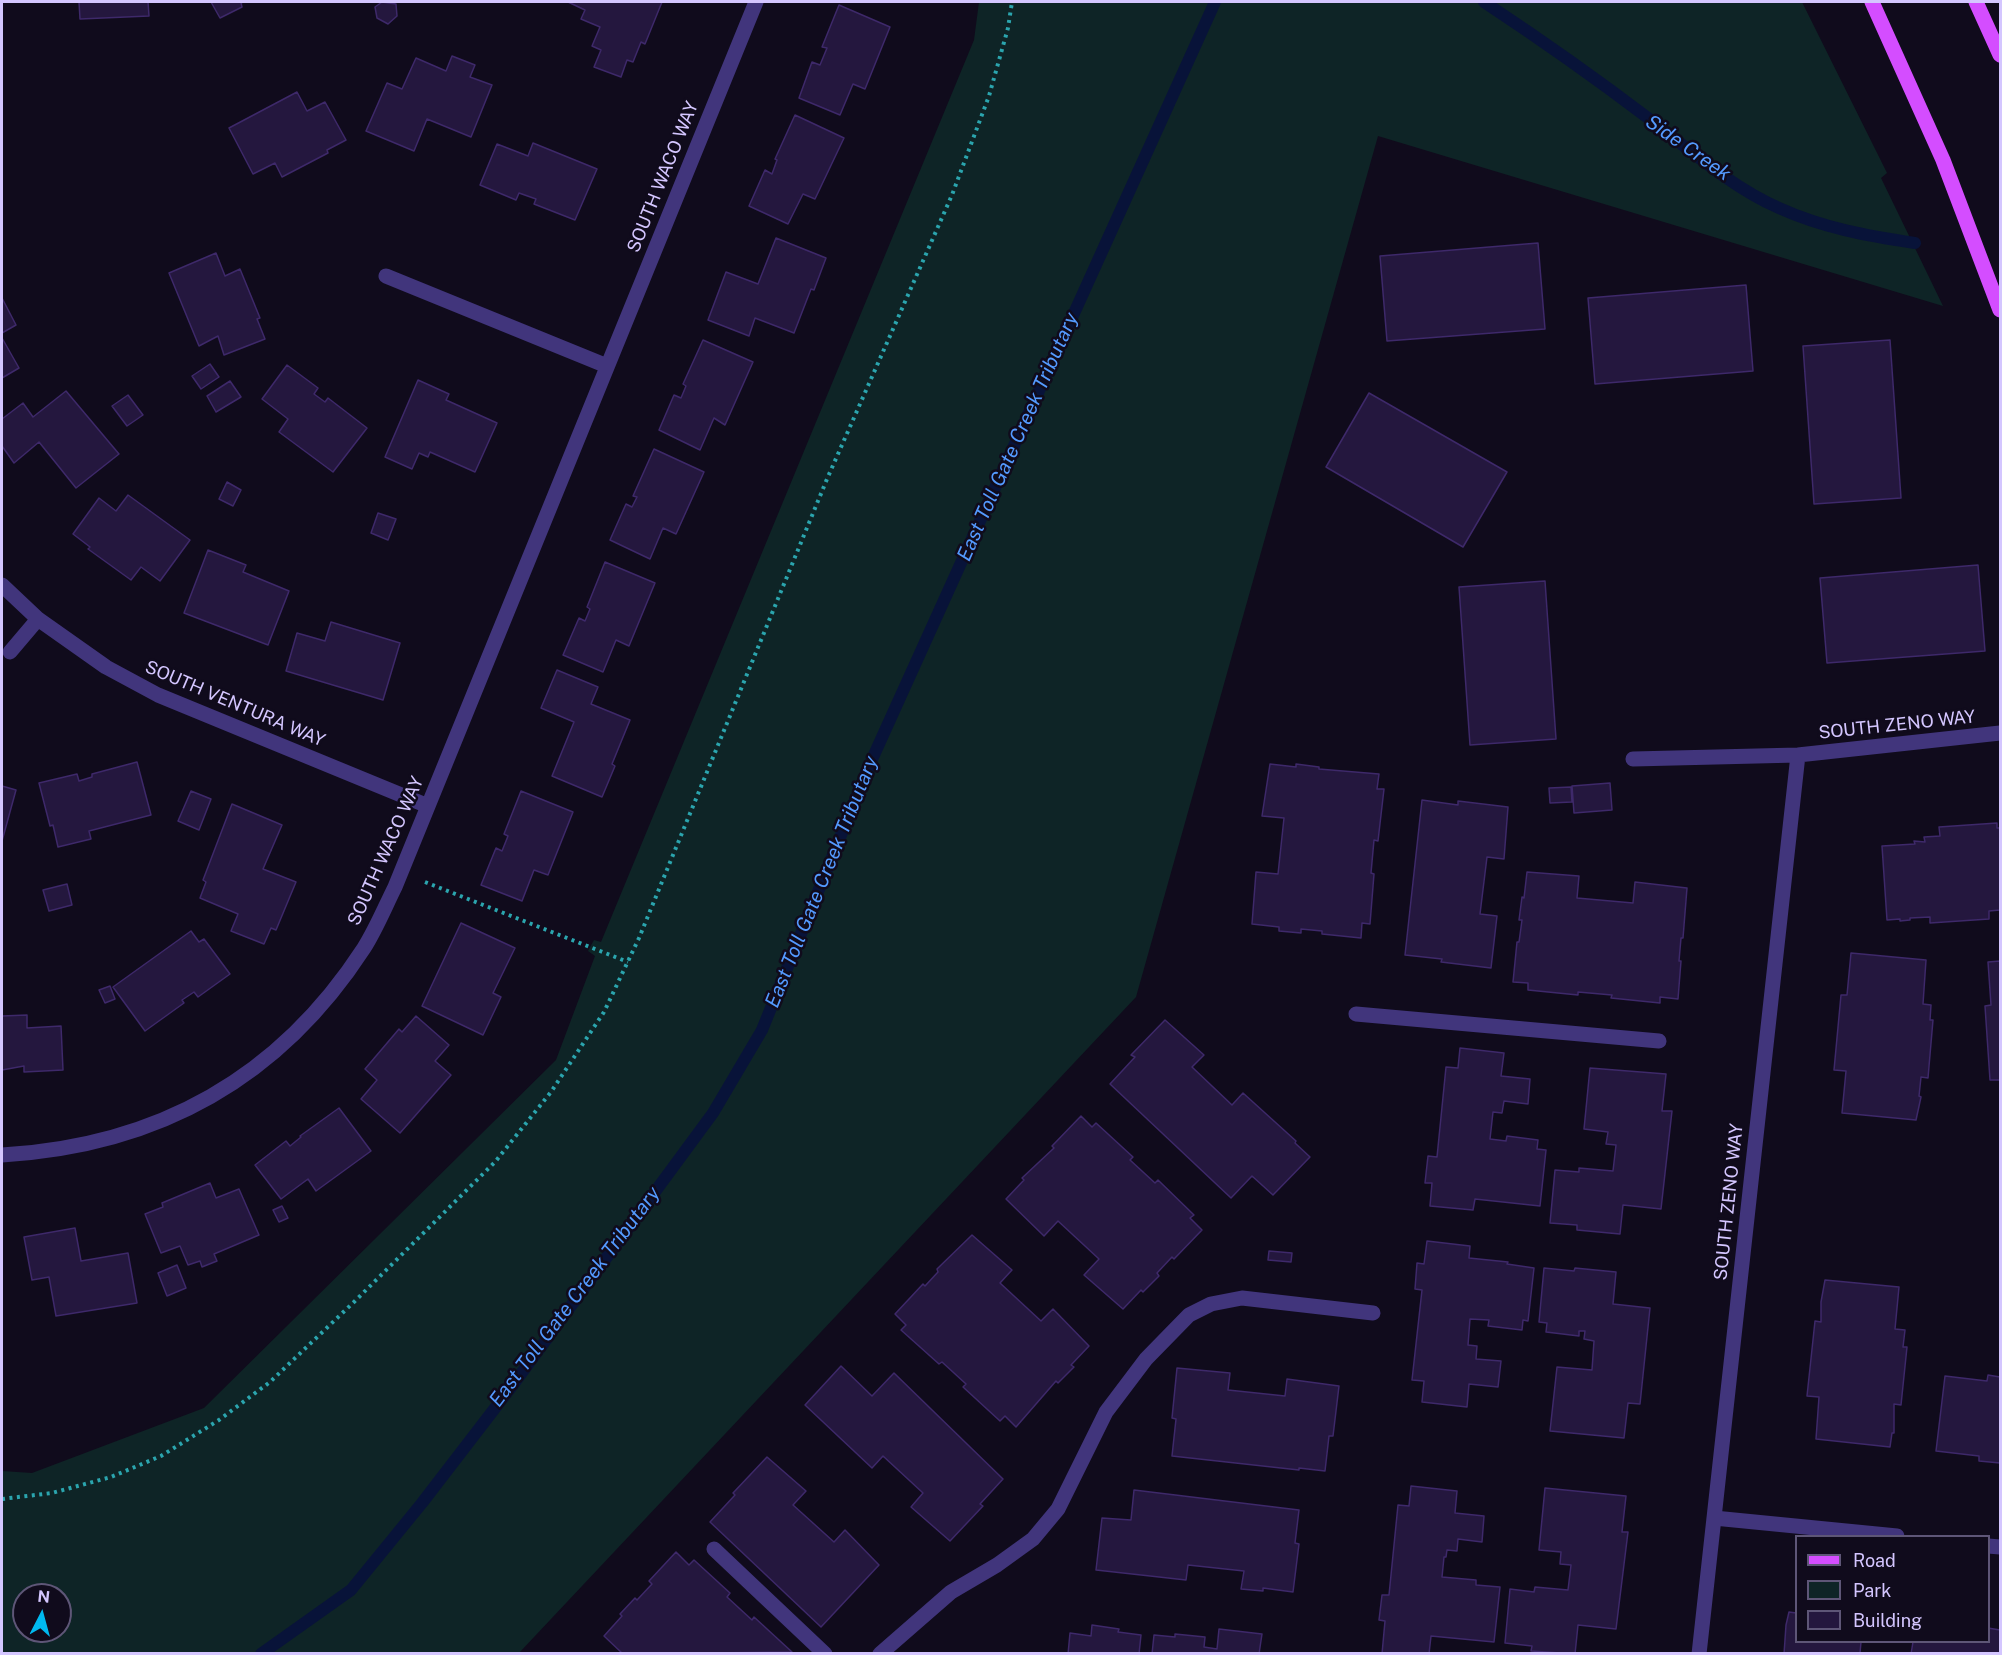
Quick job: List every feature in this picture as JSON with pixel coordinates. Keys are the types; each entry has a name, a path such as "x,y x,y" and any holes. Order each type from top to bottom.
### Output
{"main road":[{"path":"1872,2 1942,160 2001,310"},
{"path":"1976,2 2001,55"}],"street":[{"name":"SOUTH WACO WAY","path":"2,1155 76,1147 141,1130 183,1112 242,1078 277,1050 325,1002 365,947 395,887 756,2"},
{"path":"386,276 608,366"},
{"name":"SOUTH VENTURA WAY","path":"2,585 38,619 106,667 158,695 428,806"},
{"path":"10,652 38,619"},
{"name":"SOUTH ZENO WAY","path":"1633,759 1798,755 2001,733"},
{"name":"SOUTH ZENO WAY","path":"1699,1653 1798,755"},
{"path":"1356,1014 1659,1041"},
{"path":"880,1653 951,1592 997,1565 1033,1539 1058,1509 1106,1412 1146,1359 1189,1315 1211,1304 1242,1298 1373,1313"},
{"path":"1714,1518 1887,1535"},
{"path":"714,1549 825,1653"}],"path":[{"path":"2,1499 52,1492 101,1480 161,1456 219,1420 270,1382 355,1301 495,1162 551,1092 604,1012 628,962 741,693 827,479 952,195 989,96 1008,28 1012,2"},
{"path":"425,882 628,962"}],"green space":[{"path":"979,2 1802,2 1887,173 1881,178 1943,306 1378,136 1136,997 519,1653 2,1653 2,1471 32,1473 204,1408 556,1060 595,956 588,951 594,940 601,942 974,40"}],"building":[{"path":"79,2 148,2 149,16 80,19"},
{"path":"211,2 243,2 242,7 220,18"},
{"path":"382,2 396,4 397,16 388,24 377,18 375,7"},
{"path":"568,2 662,2 645,44 641,42 633,62 627,60 621,77 594,67 601,50 592,46 600,27 581,19 585,10"},
{"path":"839,5 890,27 865,89 853,84 840,115 799,98 812,62 820,65 827,48 822,47"},
{"path":"452,56 475,65 470,77 492,85 471,137 427,119 414,151 366,131 387,83 402,89 416,58 446,71"},
{"path":"297,92 307,111 325,102 346,140 327,150 328,153 282,177 275,163 253,174 229,128"},
{"path":"795,115 844,138 815,199 803,194 788,224 749,206 765,170 772,174 777,160 775,159"},
{"path":"533,143 597,169 575,220 534,204 536,199 519,193 516,200 480,185 497,144 528,156"},
{"path":"776,238 826,258 794,333 755,318 749,336 708,320 726,272 758,284"},
{"path":"1538,243 1545,329 1387,341 1380,256"},
{"path":"216,253 225,276 240,269 260,318 257,319 265,339 224,355 218,336 199,346 169,273"},
{"path":"1746,285 1753,371 1595,384 1588,298"},
{"path":"2,298 16,325 2,333"},
{"path":"2,338 19,368 2,378"},
{"path":"703,340 753,362 725,425 714,418 700,450 659,430 674,395 681,398 686,386 683,384"},
{"path":"1890,340 1901,498 1814,504 1803,346"},
{"path":"210,364 219,377 201,389 192,376"},
{"path":"287,365 318,388 314,394 325,402 328,398 367,428 333,472 279,432 288,419 262,399"},
{"path":"418,380 449,394 446,400 497,423 475,472 430,452 428,457 419,453 412,469 385,457"},
{"path":"230,381 241,397 216,412 207,396"},
{"path":"66,391 119,454 76,488 39,442 14,463 2,446 2,419 23,403 33,417"},
{"path":"1369,393 1507,472 1463,547 1326,467"},
{"path":"128,395 143,415 127,426 112,406"},
{"path":"654,449 704,472 676,534 663,528 650,559 610,540 626,504 632,507 637,497 633,496"},
{"path":"227,482 241,490 233,506 219,499"},
{"path":"128,495 190,540 160,581 141,567 131,580 88,549 90,547 73,534 99,498 116,511"},
{"path":"378,513 396,519 388,540 371,533"},
{"path":"208,550 246,565 243,572 289,591 268,645 184,613"},
{"path":"605,562 655,583 629,646 616,640 603,672 563,655 579,618 585,621 590,609 587,607"},
{"path":"1978,565 1985,651 1827,663 1820,578"},
{"path":"1545,581 1556,739 1470,745 1459,587"},
{"path":"331,622 400,643 383,700 286,671 297,633 325,641"},
{"path":"557,670 598,687 591,704 630,720 612,764 615,766 602,797 552,776 574,722 541,708"},
{"path":"137,762 151,815 89,831 91,839 58,847 39,783 77,774 79,781 92,777 92,774"},
{"path":"1270,764 1296,767 1296,764 1319,767 1319,769 1379,774 1377,789 1384,789 1378,841 1374,840 1370,924 1362,923 1361,938 1322,934 1322,931 1301,929 1301,933 1279,931 1279,927 1252,924 1256,872 1278,874 1284,818 1262,816"},
{"path":"1610,783 1612,810 1574,813 1572,786"},
{"path":"2,786 16,790 2,841"},
{"path":"1571,787 1572,802 1550,803 1549,788"},
{"path":"191,791 211,799 199,830 178,821"},
{"path":"521,791 573,812 548,875 534,870 522,901 481,885 496,848 502,851 508,836 504,834"},
{"path":"1422,800 1458,805 1458,801 1508,807 1504,859 1487,857 1480,914 1497,916 1491,968 1405,955"},
{"path":"232,804 282,825 263,869 296,882 276,930 271,928 264,944 231,931 238,914 200,898 206,882 203,880"},
{"path":"1997,823 1997,828 2000,828 2000,910 1989,911 1989,919 1930,923 1930,917 1900,921 1900,919 1887,920 1882,846 1915,844 1914,841 1925,842 1924,837 1940,836 1939,827"},
{"path":"1527,872 1579,876 1577,898 1633,903 1635,882 1687,888 1679,961 1681,961 1678,999 1660,997 1660,1003 1611,998 1612,995 1578,992 1578,995 1528,990 1528,983 1513,982 1522,920 1519,920"},
{"path":"67,884 72,905 49,911 43,890"},
{"path":"461,923 515,948 493,993 501,997 483,1035 422,1006"},
{"path":"191,931 199,942 204,939 230,974 198,997 194,992 182,1000 184,1003 145,1031 113,987"},
{"path":"1851,953 1926,960 1923,1004 1931,1005 1930,1020 1933,1020 1928,1078 1921,1077 1919,1096 1921,1097 1916,1120 1842,1113 1846,1071 1834,1070 1841,995 1847,995"},
{"path":"2000,961 2000,1080 1990,1080 1985,1006 1991,1005 1988,962"},
{"path":"110,986 115,999 105,1003 99,990"},
{"path":"27,1015 27,1028 61,1026 63,1070 24,1072 24,1066 2,1070 2,1016"},
{"path":"416,1016 449,1045 435,1061 451,1075 400,1133 361,1099 377,1080 365,1069 399,1029 402,1032"},
{"path":"1165,1020 1204,1055 1192,1067 1232,1105 1243,1093 1296,1141 1295,1143 1310,1157 1273,1195 1252,1176 1231,1198 1110,1084 1135,1057 1131,1055"},
{"path":"1460,1048 1504,1053 1501,1076 1530,1079 1528,1104 1504,1101 1502,1113 1493,1112 1490,1139 1506,1141 1507,1136 1538,1140 1537,1149 1546,1150 1540,1206 1475,1199 1473,1210 1430,1206 1432,1183 1425,1183 1428,1156 1437,1157 1446,1067 1458,1068"},
{"path":"1590,1068 1666,1074 1662,1111 1672,1111 1661,1209 1623,1205 1620,1234 1577,1230 1577,1225 1550,1223 1555,1170 1579,1172 1579,1168 1613,1171 1616,1145 1606,1144 1608,1132 1584,1129"},
{"path":"339,1108 371,1151 316,1191 308,1179 281,1199 255,1165 286,1141 290,1146"},
{"path":"1081,1116 1092,1127 1096,1123 1133,1157 1130,1160 1155,1183 1158,1180 1194,1215 1190,1218 1202,1230 1174,1259 1172,1257 1157,1273 1159,1276 1143,1292 1141,1290 1123,1309 1084,1275 1099,1259 1058,1221 1044,1236 1006,1199 1024,1180 1022,1178 1054,1148 1052,1146"},
{"path":"210,1183 216,1198 239,1189 259,1235 214,1254 217,1261 202,1267 200,1261 188,1265 180,1246 161,1253 145,1214 163,1207 162,1203"},
{"path":"282,1206 288,1218 279,1222 273,1210"},
{"path":"75,1228 81,1261 128,1253 137,1303 56,1316 49,1277 32,1280 24,1237"},
{"path":"972,1235 1012,1270 1000,1283 1041,1321 1053,1309 1089,1346 1071,1365 1074,1367 1058,1383 1056,1381 1016,1427 1005,1416 1000,1421 963,1387 966,1384 942,1362 939,1364 901,1330 906,1325 895,1314 923,1284 925,1286 938,1272 937,1269"},
{"path":"1427,1241 1470,1246 1469,1258 1508,1262 1507,1264 1534,1268 1528,1321 1523,1320 1522,1330 1488,1326 1489,1320 1470,1319 1468,1345 1477,1346 1476,1359 1501,1361 1498,1387 1469,1384 1467,1407 1422,1402 1424,1381 1412,1380 1422,1290 1415,1289 1417,1263 1424,1264"},
{"path":"1269,1251 1292,1253 1291,1262 1268,1260"},
{"path":"177,1265 186,1288 167,1296 158,1273"},
{"path":"1544,1268 1616,1272 1613,1304 1650,1308 1640,1404 1628,1403 1624,1438 1550,1431 1557,1367 1592,1370 1594,1341 1584,1339 1585,1331 1579,1331 1579,1336 1546,1332 1547,1323 1539,1322"},
{"path":"1825,1280 1899,1287 1895,1329 1905,1330 1903,1347 1907,1347 1901,1405 1894,1404 1894,1433 1892,1433 1890,1447 1816,1439 1819,1397 1807,1396 1815,1321 1821,1322 1821,1302"},
{"path":"841,1366 872,1396 894,1373 1003,1479 980,1504 983,1506 950,1541 911,1507 923,1493 883,1456 872,1468 805,1405"},
{"path":"1177,1368 1230,1373 1228,1390 1285,1396 1287,1379 1339,1386 1333,1436 1329,1436 1325,1471 1172,1456 1176,1419 1172,1418"},
{"path":"1988,1375 2000,1377 2000,1463 1979,1461 1979,1456 1936,1451 1945,1376 1987,1381"},
{"path":"767,1457 806,1491 793,1505 834,1542 845,1530 879,1565 821,1627 710,1522 735,1495 733,1493"},
{"path":"1411,1486 1457,1491 1455,1513 1484,1516 1482,1542 1458,1539 1457,1551 1447,1550 1446,1557 1444,1557 1442,1577 1476,1580 1476,1585 1500,1587 1494,1642 1431,1636 1429,1654 1382,1654 1385,1621 1379,1620 1382,1595 1389,1595 1398,1505 1409,1506"},
{"path":"1545,1488 1626,1496 1622,1532 1628,1532 1616,1629 1578,1625 1575,1654 1531,1651 1532,1646 1505,1643 1510,1589 1534,1592 1535,1587 1568,1590 1571,1565 1560,1564 1561,1552 1539,1550"},
{"path":"1134,1490 1299,1510 1295,1543 1299,1544 1293,1592 1263,1588 1263,1591 1241,1589 1244,1571 1188,1565 1186,1580 1096,1570 1102,1518 1131,1520"},
{"path":"676,1552 689,1565 694,1560 730,1593 727,1597 752,1620 754,1617 792,1652 623,1654 604,1636 622,1616 620,1614 652,1584 649,1581"},
{"path":"1789,1612 1795,1613 1795,1643 1861,1643 1860,1653 1862,1654 1784,1654"},
{"path":"1092,1625 1141,1635 1139,1654 1068,1654 1070,1633 1091,1636"},
{"path":"1990,1628 2000,1630 2000,1654 1911,1654 1913,1643 1990,1643"},
{"path":"1219,1629 1262,1634 1259,1654 1152,1654 1154,1635 1175,1637 1175,1634 1205,1637 1204,1647 1217,1649"}],"waterway":[{"name":"East Toll Gate Creek Tributary","path":"261,1654 351,1590 422,1503 512,1386 713,1113 762,1030 869,766 1215,2"},
{"name":"Side Creek","path":"1484,2 1587,73 1727,178 1761,199 1796,215 1829,226 1915,243"}]}
